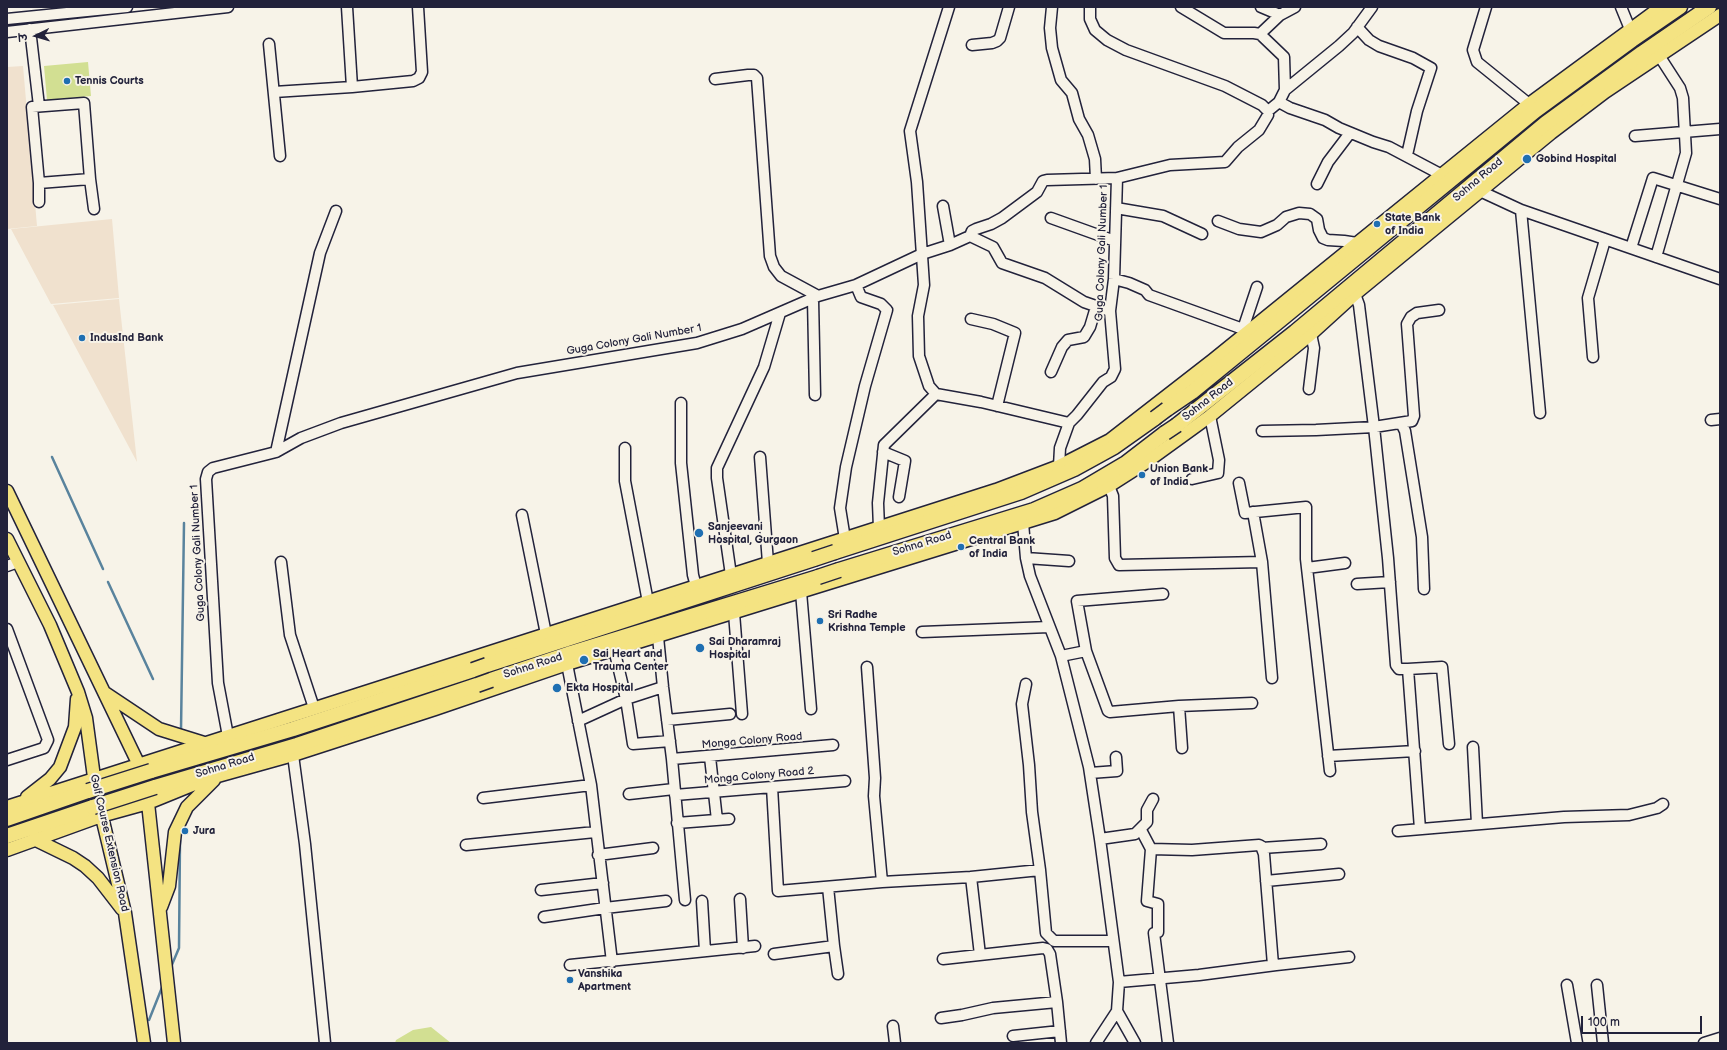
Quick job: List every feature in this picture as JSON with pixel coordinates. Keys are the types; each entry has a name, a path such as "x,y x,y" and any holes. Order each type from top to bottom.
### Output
{"highway":[{"name":"Sohna Road","path":"7,819 91,785 145,768 293,729 473,670 482,660 814,559 1021,492 1074,469 1114,447 1159,411 1192,392 1535,111 1680,7"},
{"name":"Sohna Road","path":"7,836 97,812 155,787 297,745 485,686 571,653 1034,510 1088,485 1126,463 1177,425 1295,332 1546,123 1642,53 1709,7"}],"main road":[{"path":"145,768 204,743 314,708 482,660 546,634 1010,486 1059,466 1110,440 1159,411 1245,331 1358,243 1529,104 1661,7"},
{"path":"7,850 34,840 97,812 148,803 218,776 293,755 485,686 658,637 1055,513 1109,486 1145,463 1210,416 1311,334 1355,294 1480,191 1604,92 1720,15"},
{"path":"1159,411 1178,439"},
{"path":"7,490 105,693 145,768 174,1043"},
{"name":"Golf Course Extension Road","path":"7,539 13,564 50,625 78,692 86,718 91,785 97,812 126,913 144,1043"},
{"path":"820,546 832,583"},
{"path":"482,660 485,686"},
{"path":"20,803 50,779 60,767 75,727 78,692"},
{"path":"105,693 159,729 204,743"},
{"path":"160,908 169,886 175,832 186,807 218,776"},
{"path":"7,807 91,785"},
{"path":"34,840 73,858 85,866 98,878 126,913"}],"street":[{"path":"7,19 128,7"},
{"path":"7,32 197,9 228,7"},
{"path":"347,7 352,87"},
{"path":"274,92 352,87 413,81 419,78 422,72 418,7"},
{"path":"949,7 910,130 916,182 924,285 918,316 919,356 929,386 936,394 997,406 1069,423"},
{"path":"972,45 992,44 1000,38 1009,7"},
{"path":"1052,7 1050,28 1052,48 1061,80 1072,94 1079,119 1088,135 1094,159 1096,179"},
{"path":"1090,7 1090,19 1095,30 1108,40 1126,50 1225,86 1262,104 1268,111"},
{"path":"1181,7 1224,33 1260,34 1284,57 1285,90"},
{"path":"1260,34 1280,15 1296,7"},
{"path":"1117,178 1170,165 1225,162 1238,147 1259,130 1268,115 1268,111 1279,102 1285,90 1339,46 1357,27 1372,7"},
{"path":"1486,7 1473,50 1476,62 1529,104"},
{"path":"1620,7 1630,29"},
{"path":"1263,8 1280,15"},
{"path":"1357,27 1369,40 1379,46 1413,58 1431,68 1417,111 1407,155"},
{"path":"30,29 38,106"},
{"path":"269,44 280,156"},
{"path":"1656,257 1686,153 1683,98 1680,88 1660,56"},
{"path":"715,80 748,75 754,75 756,78 770,256 774,267 781,276 815,298 815,395"},
{"path":"1279,102 1290,108 1325,120 1350,133 1407,155 1442,175"},
{"path":"39,202 39,183 32,107 84,104 94,209"},
{"path":"1635,136 1720,129"},
{"path":"1317,184 1328,162 1350,133"},
{"name":"Guga Colony Gali Number 1","path":"228,736 218,683 206,479 208,472 214,468 276,452 301,438 341,423 517,374 697,343 742,329 815,298 856,285 922,254 950,246 970,236 972,231 976,228 991,224 1002,218 1037,192 1043,181 1117,178 1114,279 1110,311 1115,369 1112,378 1103,382 1069,423 1060,448 1059,466"},
{"path":"1631,248 1653,178 1720,199"},
{"path":"39,183 90,179"},
{"path":"1480,191 1520,210 1720,279"},
{"path":"943,206 950,246"},
{"path":"1116,208 1163,216 1202,234"},
{"path":"1520,210 1540,413"},
{"path":"276,452 320,253 336,211"},
{"path":"1218,221 1239,229 1261,232 1277,225 1286,217 1299,213 1310,214 1317,219 1323,238 1328,240 1358,243"},
{"path":"1051,218 1115,241"},
{"path":"970,236 993,247 1002,263 1045,278 1084,302 1110,311"},
{"path":"1593,357 1588,298 1605,240"},
{"path":"1114,279 1129,283 1145,290 1149,295 1245,331 1257,286"},
{"path":"845,539 840,508 846,467 865,386 887,310 881,304 860,297 856,285"},
{"path":"1355,294 1359,305 1374,427 1390,582 1396,665 1398,669 1442,667 1449,744"},
{"path":"1051,372 1062,347 1068,340 1084,337 1090,327 1096,307"},
{"path":"1262,431 1374,427 1401,424 1412,421 1414,416 1407,324 1410,317 1417,313 1439,310"},
{"path":"731,575 717,478 717,468 764,367 780,313"},
{"path":"970,319 993,324 1015,332 997,406"},
{"path":"1309,389 1314,348 1311,334"},
{"path":"879,528 878,503 884,445 936,394"},
{"path":"681,403 681,462 693,575 696,586"},
{"path":"1192,479 1218,473 1219,460 1210,416"},
{"path":"1401,424 1405,431 1422,537 1424,589"},
{"path":"625,448 626,481 648,602"},
{"path":"883,452 905,461 899,497"},
{"path":"760,457 768,563"},
{"path":"1239,483 1245,513 1306,507 1307,568 1330,771"},
{"path":"1109,486 1113,496 1115,558 1119,565 1262,562"},
{"path":"1254,512 1262,562 1272,678"},
{"path":"522,515 546,634"},
{"path":"1023,523 1026,558 1032,581 1061,656 1090,773 1100,839 1119,982 1117,1011 1096,1043"},
{"path":"1026,558 1069,561"},
{"path":"281,562 290,635 314,708"},
{"path":"1307,568 1345,563"},
{"path":"1358,584 1390,582"},
{"path":"801,592 811,709"},
{"path":"1163,594 1077,601 1086,651 1109,712 1179,706 1252,703"},
{"path":"734,613 742,714"},
{"path":"922,632 1049,627"},
{"path":"7,628 48,740 44,748 7,760"},
{"path":"658,637 672,759 685,900"},
{"path":"614,650 626,699 633,744 670,741"},
{"path":"1061,656 1086,651"},
{"path":"567,664 590,785 612,962"},
{"path":"867,667 875,778 874,796 882,882"},
{"path":"1408,669 1420,829"},
{"path":"1026,684 1022,704 1045,929 1048,936 1054,941 1113,941"},
{"path":"578,721 626,699 663,687"},
{"path":"1179,706 1182,748"},
{"path":"667,720 730,714"},
{"name":"Monga Colony Road","path":"672,759 710,757 833,745"},
{"path":"1473,747 1477,824"},
{"path":"1328,756 1415,751"},
{"path":"293,755 305,844 325,1043"},
{"path":"1090,773 1117,771 1116,756"},
{"path":"710,757 717,820"},
{"name":"Monga Colony Road 2","path":"629,794 714,792 845,781"},
{"path":"483,798 590,785"},
{"path":"772,787 778,891 882,882 971,877 1040,870"},
{"path":"1100,839 1135,834 1141,830 1147,822 1147,810 1152,799"},
{"path":"1398,831 1564,816 1629,815 1657,808 1663,804"},
{"path":"677,823 729,819"},
{"path":"1141,830 1151,849 1147,901 1158,904 1158,932 1154,933 1168,1043"},
{"path":"466,845 595,832"},
{"path":"1151,849 1199,849 1259,845 1262,848 1321,844"},
{"path":"598,855 654,848"},
{"path":"1262,848 1273,965"},
{"path":"1266,881 1339,874"},
{"path":"971,877 980,955"},
{"path":"541,890 603,883"},
{"path":"828,887 838,974"},
{"path":"740,899 743,948"},
{"path":"544,917 666,901"},
{"path":"702,902 706,951"},
{"path":"570,965 612,962 755,946"},
{"path":"774,954 834,946"},
{"path":"943,958 1043,948 1047,949 1050,954 1061,1043"},
{"path":"1119,982 1160,979 1349,957"},
{"path":"1567,985 1577,1043"},
{"path":"1597,985 1603,1043"},
{"path":"941,1018 993,1008 1057,1002"},
{"path":"1117,1011 1135,1043"},
{"path":"893,1026 895,1043"},
{"path":"1013,1036 1060,1031"},
{"path":"1704,1043 1720,1038"}],"shaded area":[{"path":"23,66 37,226 7,229 7,67"},
{"path":"112,219 119,298 51,304 11,229"},
{"path":"119,299 137,462 53,305"}],"green space":[{"name":"Tennis Courts","path":"88,62 91,96 47,100 44,66"},
{"path":"431,1027 451,1043 395,1043 396,1040 413,1030"}],"waterway":[{"path":"52,457 103,569"},
{"path":"181,730 184,523"},
{"path":"108,582 153,679"},
{"path":"171,967 179,948 180,840"},
{"path":"149,1020 163,985"}],"place":[{"name":"Tennis Courts","path":"67,81"},
{"name":"Gobind Hospital","path":"1527,159"},
{"name":"State Bank of India","path":"1377,224"},
{"name":"IndusInd Bank","path":"82,338"},
{"name":"Union Bank of India","path":"1142,475"},
{"name":"Sanjeevani Hospital, Gurgaon","path":"699,533"},
{"name":"Central Bank of India","path":"961,547"},
{"name":"Sri Radhe Krishna Temple","path":"820,621"},
{"name":"Sai Dharamraj Hospital","path":"700,648"},
{"name":"Sai Heart and Trauma Center","path":"584,660"},
{"name":"Ekta Hospital","path":"557,688"},
{"name":"Jura","path":"185,831"},
{"name":"Vanshika Apartment","path":"570,980"}]}
